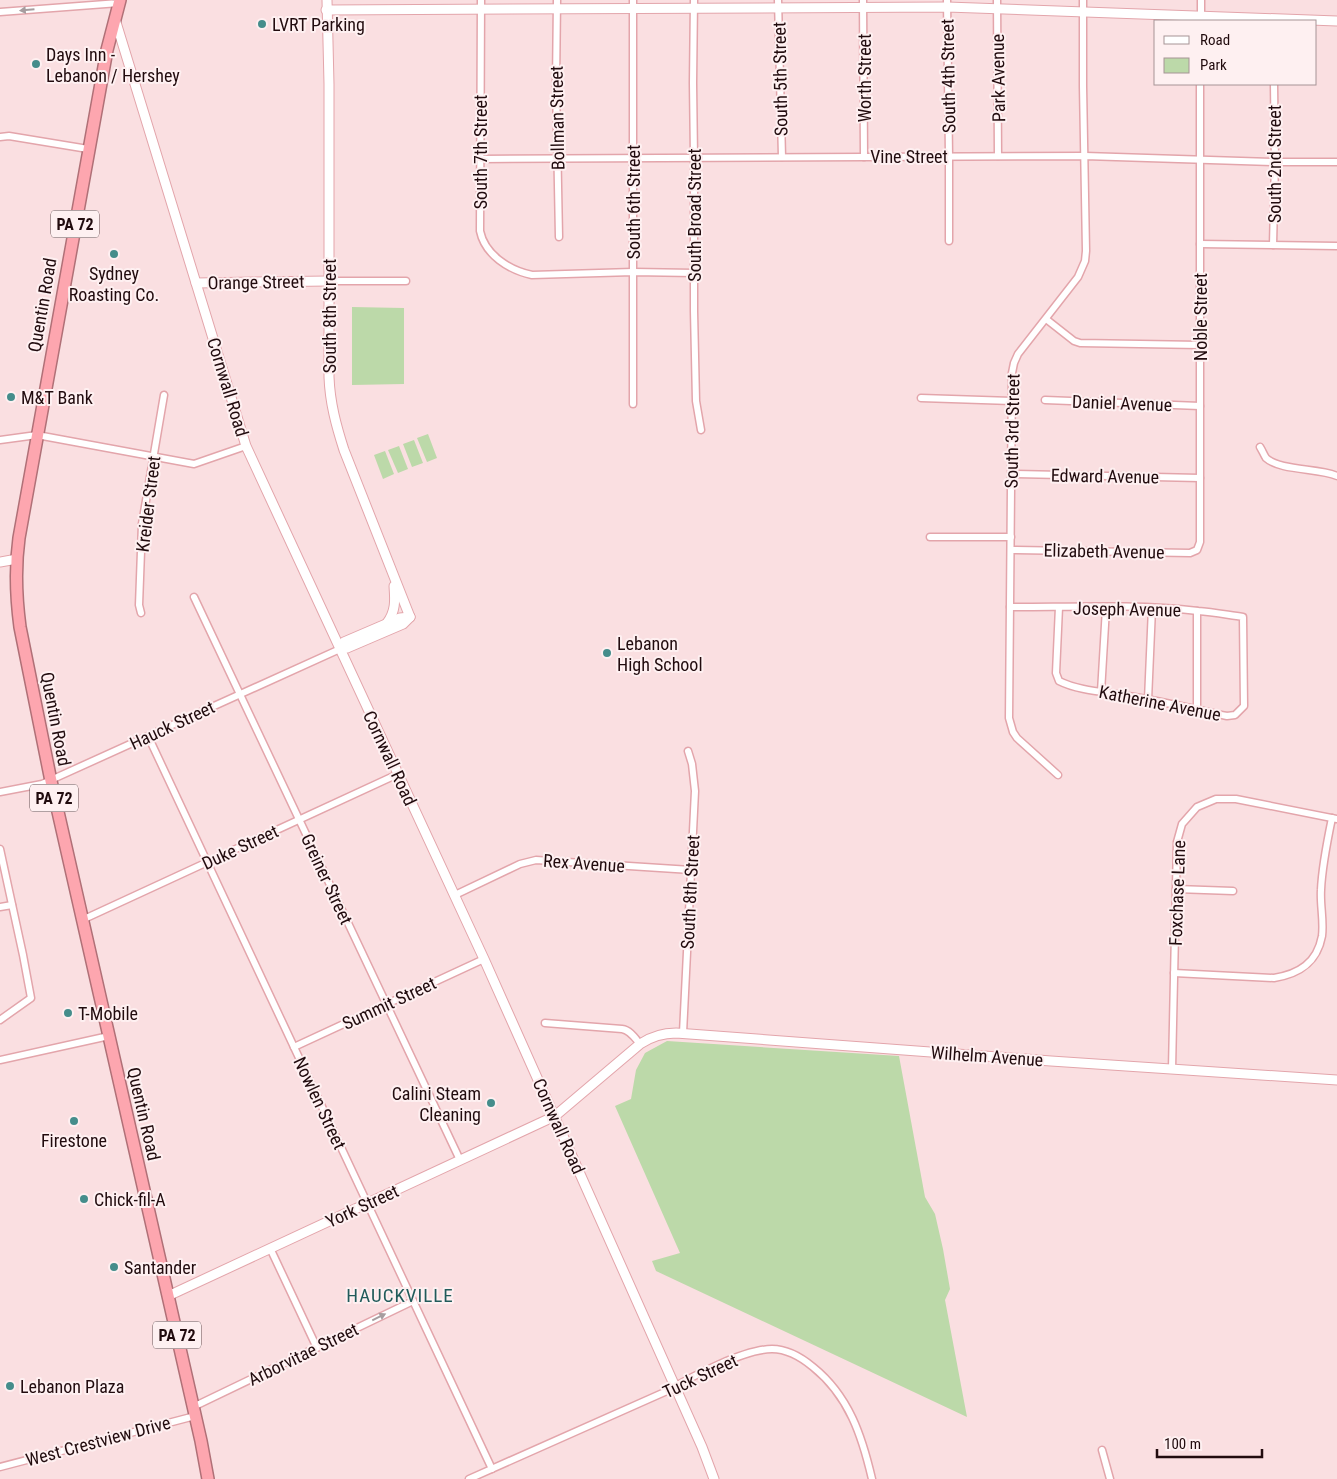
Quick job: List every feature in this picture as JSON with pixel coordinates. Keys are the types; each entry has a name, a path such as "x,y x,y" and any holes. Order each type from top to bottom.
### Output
{"highway":[{"path":"115,2 115,18"},
{"name":"Quentin Road","path":"115,18 88,149 19,538 17,603 50,781 208,1479"}],"street":[{"name":"South 8th Street","path":"327,0 329,84 329,377 333,414 344,450 410,617"},
{"name":"South 3rd Street","path":"1058,775 1017,738 1009,718 1012,373 1018,354 1078,277 1085,262 1083,0"},
{"path":"1201,0 1201,18"},
{"path":"0,12 115,2"},
{"name":"South 5th Street","path":"778,3 782,157"},
{"name":"Worth Street","path":"863,3 864,157"},
{"path":"326,10 557,4 947,3 997,4 1201,18 1276,20"},
{"name":"South 4th Street","path":"947,3 949,241"},
{"name":"Bollman Street","path":"557,4 559,237"},
{"name":"South 6th Street","path":"633,4 633,404"},
{"name":"South Broad Street","path":"694,4 694,311 696,402 701,430"},
{"name":"Park Avenue","path":"997,4 998,156"},
{"name":"South 7th Street","path":"481,5 480,231 482,239 501,262 518,272 532,276 633,272"},
{"name":"Cornwall Road","path":"115,18 246,446 484,959 702,1447 714,1479"},
{"path":"1317,21 1337,21"},
{"name":"Noble Street","path":"1197,550 1200,542 1200,85"},
{"name":"South 2nd Street","path":"1273,245 1274,85"},
{"path":"0,137 9,136 88,149"},
{"name":"Vine Street","path":"481,159 1085,156 1337,162"},
{"path":"1200,244 1337,246"},
{"path":"633,272 695,273"},
{"name":"Orange Street","path":"196,283 406,281"},
{"path":"1046,318 1074,341 1080,343 1200,345"},
{"name":"Kreider Street","path":"141,613 139,605 142,524 164,395"},
{"path":"922,398 1012,401"},
{"name":"Daniel Avenue","path":"1045,400 1200,406"},
{"path":"0,440 37,434 194,464 246,446"},
{"path":"1260,447 1268,459 1284,466 1324,472 1337,476"},
{"name":"Edward Avenue","path":"1011,474 1200,478"},
{"path":"930,537 1011,537"},
{"name":"Elizabeth Avenue","path":"1011,550 1190,553 1197,550"},
{"path":"0,562 17,559"},
{"path":"386,623 391,618 395,607 393,575"},
{"name":"Greiner Street","path":"194,597 460,1160"},
{"name":"Joseph Avenue","path":"1010,607 1152,608 1243,617"},
{"name":"Katherine Avenue","path":"1060,608 1056,673 1059,681 1101,692 1227,716 1234,715 1244,706 1243,617"},
{"path":"1101,692 1106,608"},
{"path":"1148,700 1152,608"},
{"path":"1196,710 1197,611"},
{"name":"Hauck Street","path":"340,649 344,642 386,623 410,617"},
{"name":"Hauck Street","path":"0,792 50,781 340,649 347,648 402,624 410,617"},
{"name":"Nowlen Street","path":"148,736 492,1469"},
{"name":"South 8th Street","path":"684,1033 695,791 688,751"},
{"name":"Duke Street","path":"82,920 398,774"},
{"name":"Foxchase Lane","path":"1172,1069 1176,889 1178,842 1182,824 1197,807 1216,799 1236,799 1334,818"},
{"path":"1174,973 1274,978 1290,975 1305,967 1316,954 1322,936 1321,890 1325,855 1334,818"},
{"path":"0,849 31,998 0,1020"},
{"name":"Rex Avenue","path":"455,895 520,864 536,860 692,870"},
{"path":"1176,889 1233,892"},
{"path":"0,907 12,905"},
{"name":"Summit Street","path":"294,1047 484,959"},
{"path":"545,1023 622,1028 631,1033 640,1044"},
{"name":"Wilhelm Avenue","path":"555,1116 640,1044 661,1034 684,1033 1337,1080"},
{"path":"0,1060 109,1036"},
{"name":"York Street","path":"168,1296 555,1116"},
{"path":"270,1248 317,1348"},
{"name":"Arborvitae Street","path":"194,1412 413,1300"},
{"name":"Tuck Street","path":"470,1479 703,1373 754,1352 771,1349 795,1355 807,1362 837,1391 859,1431 872,1479"},
{"name":"West Crestview Drive","path":"0,1467 194,1412"},
{"path":"1102,1450 1110,1479"}],"green space":[{"path":"352,307 404,308 404,384 352,385"},
{"path":"428,434 437,458 427,462 417,438"},
{"path":"414,440 423,463 412,467 403,444"},
{"path":"399,446 408,469 398,473 388,450"},
{"path":"385,451 394,474 383,479 374,455"},
{"path":"667,1041 899,1056 925,1197 935,1214 943,1249 950,1289 945,1300 967,1417 656,1271 652,1261 680,1253 615,1106 631,1099 636,1070 645,1053"}],"place":[{"name":"LVRT Parking","path":"262,24"},
{"name":"Days Inn - Lebanon / Hershey","path":"36,64"},
{"name":"Sydney Roasting Co.","path":"114,254"},
{"name":"M&T Bank","path":"11,397"},
{"name":"Lebanon High School","path":"607,653"},
{"name":"T-Mobile","path":"68,1013"},
{"name":"Calini Steam Cleaning","path":"491,1103"},
{"name":"Firestone","path":"74,1121"},
{"name":"Chick-fil-A","path":"84,1199"},
{"name":"Santander","path":"114,1267"},
{"name":"Lebanon Plaza","path":"10,1386"}],"district":[{"name":"HAUCKVILLE","path":"400,1295"}]}
